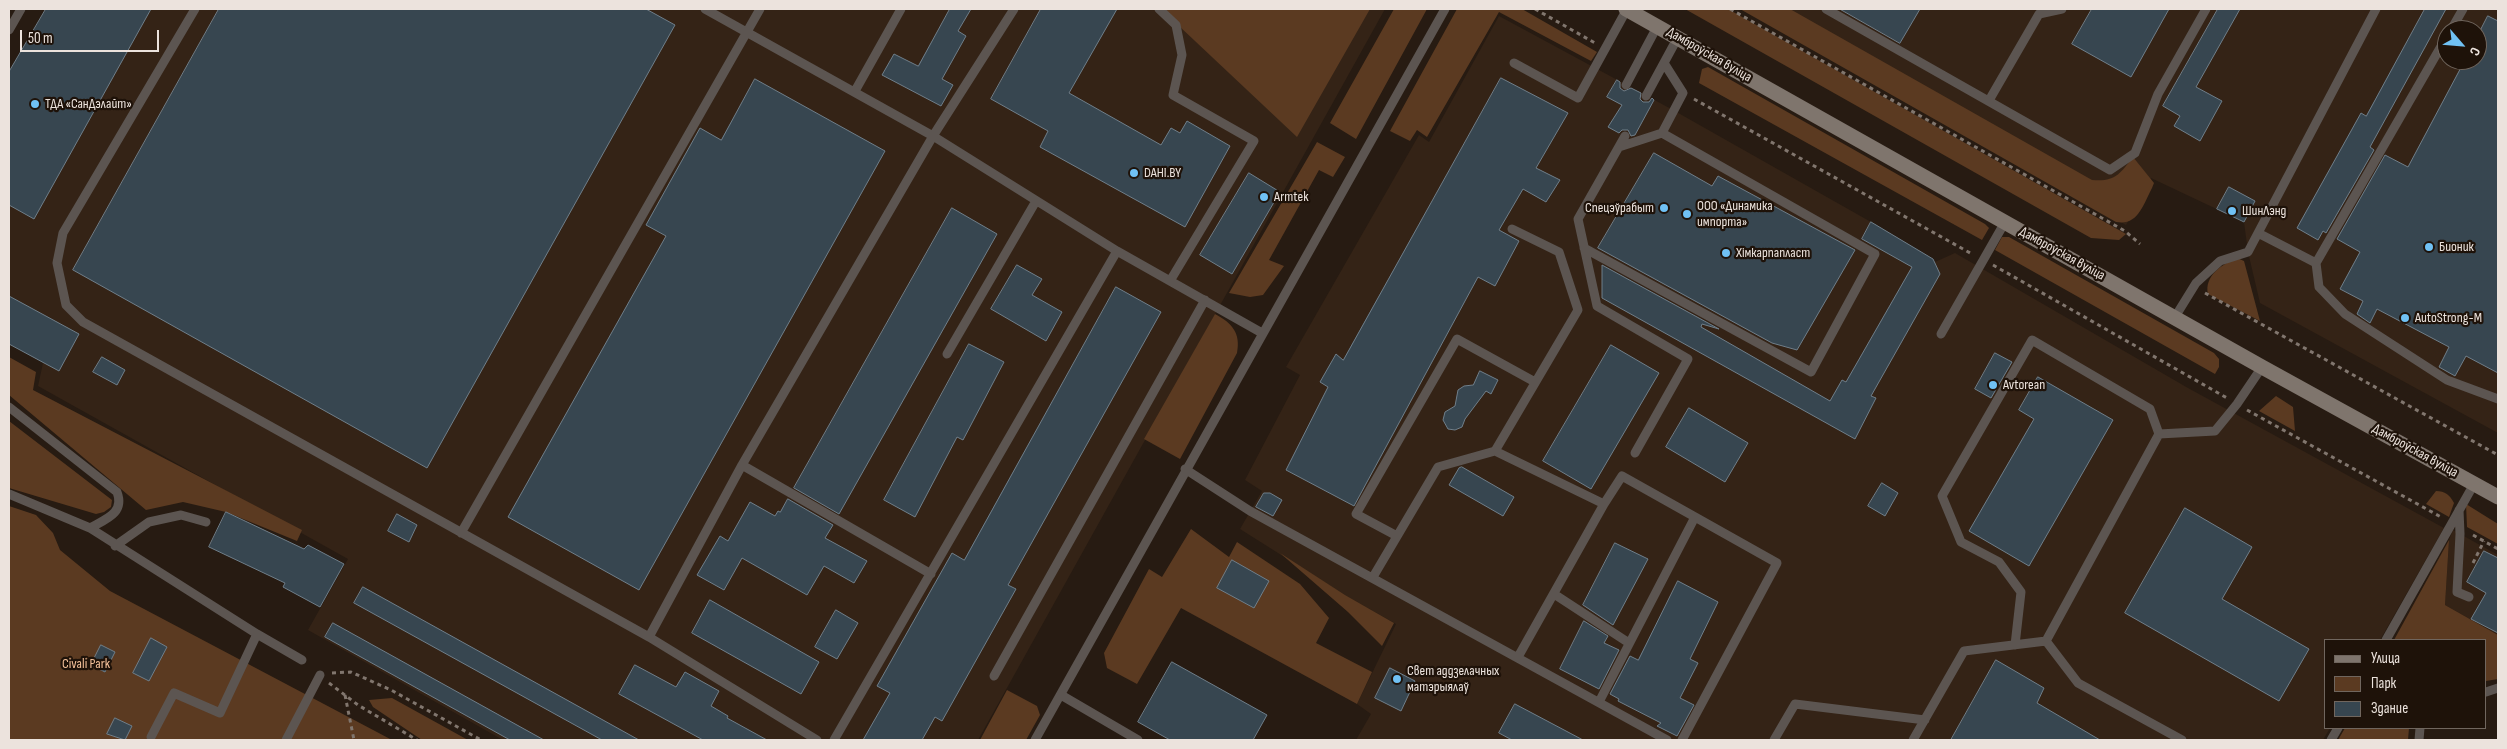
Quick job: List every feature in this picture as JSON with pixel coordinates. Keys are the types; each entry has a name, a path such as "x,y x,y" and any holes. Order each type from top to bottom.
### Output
{"street":[{"name":"Дамброўская вуліца","path":"1627,9 2262,367 2498,497"}],"lane":[{"path":"9,30 21,9"},
{"path":"195,9 63,234 57,263 66,305 83,322 649,636 817,740"},
{"path":"704,9 855,91 933,136 1117,251 1262,333"},
{"path":"461,532 760,9"},
{"path":"855,91 901,9"},
{"path":"649,636 742,465 933,136 1014,9"},
{"path":"1159,9 1176,25 1182,55 1173,94 1254,142 1170,281"},
{"path":"1036,740 1444,9"},
{"path":"1514,63 1578,98 1627,9"},
{"path":"1826,9 2110,170 2135,153 2158,94 2206,9"},
{"path":"1991,97 2037,11 2062,9"},
{"path":"2175,317 2193,287 2220,261 2248,252 2376,9"},
{"path":"2457,20 2463,9"},
{"path":"1626,85 1658,25"},
{"path":"1646,96 1678,37"},
{"path":"2437,53 2316,263 2319,287 2345,314 2447,380 2498,399"},
{"path":"1619,147 1662,133 1683,93 1664,63"},
{"path":"1584,248 1811,372 1875,254 1662,133"},
{"path":"1625,136 1578,219 1597,306 1688,359 1635,453"},
{"path":"947,354 1036,201"},
{"path":"1941,334 2005,222"},
{"path":"1495,451 1578,310 1558,252 1512,228"},
{"path":"2258,234 2316,263"},
{"path":"834,740 1117,251"},
{"path":"994,676 1205,300"},
{"path":"1398,536 1356,514 1457,339 1536,382"},
{"path":"2015,645 2021,592 1999,562 1961,542 1942,496 2032,340 2150,409 2159,434 2046,641"},
{"path":"2159,434 2215,430 2237,404 2262,367"},
{"path":"9,407 117,492 120,501 118,509 90,528"},
{"path":"1373,578 1438,467 1495,451 1604,504"},
{"path":"742,465 931,574"},
{"path":"1186,469 1236,503 1667,740"},
{"path":"1518,657 1604,504 1622,476 1777,563 1682,740"},
{"path":"2469,597 2457,592 2456,525 2459,510 2474,484"},
{"path":"9,494 90,528 115,546 256,634 302,660"},
{"path":"115,546 149,522 181,514 206,522"},
{"path":"1599,702 1695,517"},
{"path":"2387,639 2456,525"},
{"path":"1554,594 1629,643"},
{"path":"151,737 174,693 220,713 256,634"},
{"path":"1913,740 1964,651 2046,641"},
{"path":"2046,641 2078,682 2182,740"},
{"path":"286,740 323,673"},
{"path":"1061,695 1138,740"},
{"path":"1774,740 1794,704 1925,720"},
{"path":"2331,740 2337,729"}],"path":[{"path":"1535,9 1605,48"},
{"path":"1730,9 2125,231 2140,244"},
{"path":"1683,93 2498,549"},
{"path":"2193,287 2498,455"},
{"path":"323,673 351,672 391,690 481,740"},
{"path":"323,673 344,695 358,706 416,740"},
{"path":"344,695 354,740"}],"shaded area":[{"path":"46,9 1385,9 978,740 503,740 308,630 348,559 38,386 43,363 9,343 9,72"},
{"path":"1743,9 2498,9 2498,433 2260,303 2248,252 2244,222 2151,178 2126,225"},
{"path":"1499,16 1673,110 1871,222 1935,262 1955,253 2188,388 2444,528 2381,639 2324,639 2324,729 2329,729 2323,740 1356,740 1371,714 1357,704 1396,624 1343,594 1240,529 1262,491 1245,480 1300,375 1286,367 1419,135 1429,142"},
{"path":"2453,530 2498,555 2498,635 2445,605 2449,540"}],"green space":[{"path":"1161,9 1370,9 1297,137"},
{"path":"1394,9 1427,9 1356,139 1330,123"},
{"path":"1457,9 1522,9 1597,52 1591,61 1499,12 1427,137 1417,130 1410,141 1390,131"},
{"path":"1685,9 1728,9 2126,234 2119,240 2091,238"},
{"path":"1740,9 1790,9 2092,180 2106,180 2116,176 2133,157 2154,183 2152,188 2135,217 2130,221 2116,222"},
{"path":"1708,67 1985,224 1989,228 1982,240 1699,83 1702,69"},
{"path":"1317,142 1345,157 1333,177 1319,170 1269,260 1284,266 1263,295 1250,297 1229,293"},
{"path":"2002,237 2009,237 2214,353 2219,359 2219,367 2215,374 1995,250"},
{"path":"2237,258 2244,261 2260,321 2208,294 2207,288 2211,276 2220,267"},
{"path":"1215,314 1234,329 1238,340 1237,353 1180,459 1144,439"},
{"path":"9,357 36,372 33,390 302,530 297,541 226,512 183,502 146,510 9,395"},
{"path":"2276,396 2293,407 2295,431 2259,411"},
{"path":"9,421 112,500 111,507 104,512 96,514 9,488"},
{"path":"2436,491 2447,494 2454,503 2449,517 2426,504"},
{"path":"2466,504 2498,524 2498,544 2467,527"},
{"name":"Civali Park","path":"9,506 36,515 53,533 60,550 110,591 392,740 9,740"},
{"path":"1191,529 1229,557 1237,542 1300,584 1329,618 1316,643 1372,672 1357,704 1181,608 1137,684 1107,668 1104,653 1149,569 1162,577"},
{"path":"2449,540 2445,605 2498,635 2498,679 2487,681 2487,639 2395,639"},
{"path":"1280,553 1345,595 1394,623 1382,646 1348,612"},
{"path":"1007,690 1037,706 1040,715 1026,740 980,740"},
{"path":"392,698 468,740 422,740 373,707 369,700"},
{"path":"2344,729 2409,729 2408,740 2338,740"}],"building":[{"path":"46,9 151,9 34,219 9,205 9,72"},
{"path":"219,9 646,9 675,25 427,468 73,270"},
{"path":"950,9 971,9 958,31 966,36 942,79 953,85 941,106 882,75 894,54 918,66"},
{"path":"1041,9 1117,9 1069,93 1161,145 1171,128 1180,133 1187,121 1230,146 1185,227 1040,147 1048,131 991,99"},
{"path":"1840,9 1920,9 1900,43"},
{"path":"2092,9 2169,9 2131,77 2072,44"},
{"path":"2218,9 2240,9 2196,87 2222,101 2200,141 2174,126 2180,116 2163,106"},
{"path":"2425,9 2446,9 2440,20 2437,20 2437,25 2370,147 2374,150 2326,233 2323,231 2318,240 2297,228 2361,113 2366,116"},
{"path":"2488,16 2498,21 2498,373 2466,356 2455,376 2439,367 2449,347 2377,309 2370,323 2357,314 2363,301 2340,289 2360,252 2337,239 2385,155 2408,167 2460,70 2487,70 2486,20"},
{"path":"1501,78 1568,113 1536,168 1560,180 1546,202 1523,189 1499,230 1519,241 1495,286 1478,277 1354,506 1286,470 1328,387 1320,382 1336,354 1343,360"},
{"path":"755,79 885,151 639,590 508,517 666,236 646,225 700,128 721,140"},
{"path":"1617,80 1620,82 1620,88 1624,91 1631,88 1641,93 1640,99 1643,102 1649,102 1652,98 1654,100 1635,135 1631,136 1628,130 1622,130 1619,133 1608,127 1622,105 1607,97"},
{"path":"1654,153 1712,186 1718,176 1855,250 1797,350 1772,343 1598,248"},
{"path":"1249,173 1280,192 1232,274 1200,255"},
{"path":"2229,187 2255,201 2244,222 2217,209"},
{"path":"952,208 997,234 839,514 794,488"},
{"path":"1871,222 1933,259 1940,274 1871,396 1876,398 1855,439 1602,298 1602,265 1719,329 1702,324 1701,327 1830,401 1842,380 1846,382 1912,267 1862,239"},
{"path":"1017,265 1042,279 1032,295 1062,312 1046,341 991,309"},
{"path":"1116,287 1161,312 1008,585 1016,589 942,721 935,717 922,740 863,740 890,693 877,686 952,553 964,560"},
{"path":"9,296 79,334 59,371 9,344"},
{"path":"969,344 1004,362 963,440 957,437 915,517 884,500"},
{"path":"1611,345 1659,373 1591,489 1543,461"},
{"path":"1995,353 2012,362 1991,398 1975,389"},
{"path":"102,357 125,370 117,385 93,372"},
{"path":"1480,371 1498,380 1491,394 1486,391 1465,419 1462,427 1455,430 1448,429 1443,420 1445,412 1455,406 1458,390 1464,386 1473,385"},
{"path":"2038,377 2113,420 2029,566 1969,531 2034,419 2019,410"},
{"path":"1689,408 1748,443 1725,482 1666,447"},
{"path":"1462,467 1514,497 1503,516 1449,485 1459,468"},
{"path":"1882,483 1898,493 1885,516 1868,506"},
{"path":"1264,493 1270,493 1282,500 1273,516 1256,507"},
{"path":"788,499 833,525 825,538 867,561 854,583 824,566 807,595 742,558 724,590 697,575 720,536 728,541 750,502 775,516 778,511 780,512"},
{"path":"2185,508 2252,547 2222,599 2309,649 2279,701 2125,613"},
{"path":"226,512 304,549 308,545 344,564 320,607 283,587 285,583 209,547"},
{"path":"397,514 417,525 409,542 388,531"},
{"path":"1615,543 1648,559 1613,625 1583,605"},
{"path":"2484,551 2498,558 2498,633 2471,619 2486,593 2467,582"},
{"path":"1232,560 1269,581 1254,608 1217,588"},
{"path":"1678,581 1718,602 1690,659 1698,663 1680,698 1694,705 1677,736 1657,726 1661,723 1618,701 1619,699 1610,694 1630,656 1638,660"},
{"path":"363,587 639,740 602,740 354,603"},
{"path":"710,600 819,662 801,694 692,633"},
{"path":"836,610 858,623 837,659 815,647"},
{"path":"1584,621 1608,636 1604,643 1619,650 1599,689 1560,669"},
{"path":"333,623 544,740 510,740 325,637"},
{"path":"151,638 167,647 149,681 133,673"},
{"path":"101,645 115,652 105,672 91,665"},
{"path":"1996,660 2044,688 2037,703 2100,740 1951,740"},
{"path":"1172,662 1267,715 1253,740 1170,740 1138,722"},
{"path":"635,665 676,687 685,672 719,691 711,706 728,716 727,718 767,740 703,740 619,694"},
{"path":"1390,668 1415,681 1401,711 1375,698"},
{"path":"1515,704 1583,740 1512,740 1499,733"},
{"path":"115,718 132,726 125,740 107,734"}],"place":[{"name":"ТДА «СанДэлайт»","path":"35,104"},
{"name":"DAHI.BY","path":"1134,173"},
{"name":"Armtek","path":"1264,197"},
{"name":"Спецэўрабыт","path":"1664,208"},
{"name":"ШинЛэнд","path":"2232,211"},
{"name":"ООО «Динамика импорта»","path":"1687,214"},
{"name":"Бионик","path":"2429,247"},
{"name":"Хімкарпапласт","path":"1726,253"},
{"name":"AutoStrong-M","path":"2405,318"},
{"name":"Avtorean","path":"1993,385"},
{"name":"Свет аддзелачных матэрыялаў","path":"1397,679"}]}
